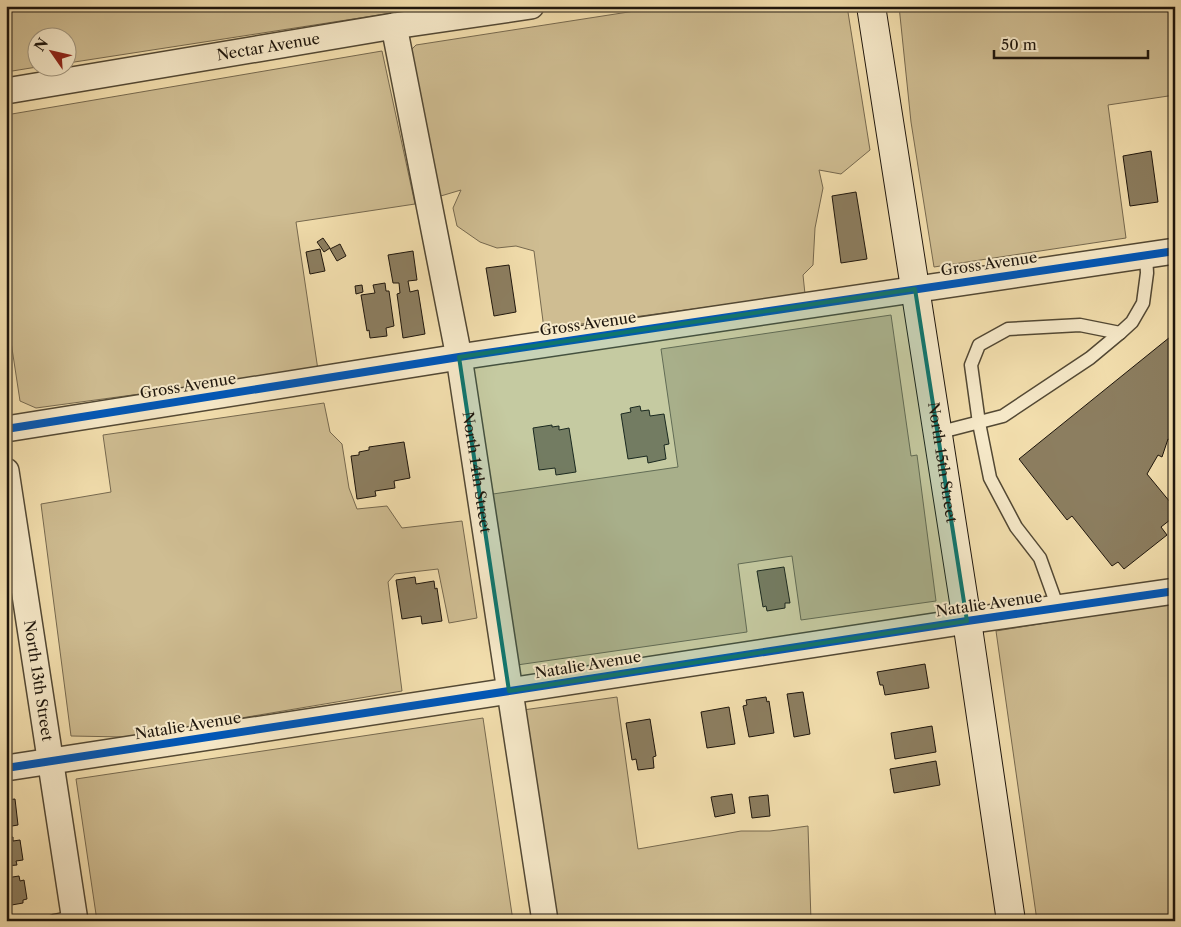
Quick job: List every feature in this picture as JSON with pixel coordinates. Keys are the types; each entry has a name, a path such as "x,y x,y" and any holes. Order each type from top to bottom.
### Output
{"street":[{"name":"Nectar Avenue","path":"6,90 394,26 531,6"},
{"name":"North 15th Street","path":"871,6 967,621 1011,921"},
{"name":"North 14th Street","path":"394,26 459,357 545,921"},
{"name":"Gross Avenue","path":"6,429 459,357 1175,251"},
{"name":"North 13th Street","path":"6,471 50,762 67,920"},
{"name":"Natalie Avenue","path":"6,768 1175,591"}],"lane":[{"path":"937,433 1003,416 1090,358 1120,333 1132,322 1143,303 1147,273 1146,255"},
{"path":"1058,608 1040,558 1016,527 990,478 979,423 971,365 979,345 1008,329 1080,325 1120,333"}],"highlighted area":[{"path":"915,289 967,621 509,691 459,357"}],"shaded area":[{"path":"6,6 404,6 405,11 78,61 78,28 28,28 28,68 6,72"},
{"path":"667,6 847,6 870,150 841,174 819,170 823,188 815,228 813,265 803,275 805,294 544,329 534,251 516,246 497,248 480,242 457,226 453,208 461,190 434,198 406,55 416,45"},
{"path":"899,6 1175,6 1175,95 1108,105 1126,238 934,267 911,122"},
{"path":"382,51 415,204 296,222 318,370 36,408 20,401 6,309 6,115"},
{"path":"891,315 911,456 917,455 936,601 801,620 792,556 738,564 747,632 517,665 493,494 678,467 661,349"},
{"path":"324,403 330,432 342,444 349,488 357,509 387,506 402,528 462,521 477,618 449,623 438,569 395,574 388,582 402,691 125,737 71,736 41,504 111,492 103,435"},
{"path":"1175,602 1175,916 1140,921 1037,921 996,631"},
{"path":"617,697 638,849 741,831 770,831 808,826 811,921 553,921 523,710"},
{"path":"483,718 513,921 97,921 76,779"}],"building":[{"path":"1151,151 1158,202 1130,206 1123,156"},
{"path":"856,192 867,259 841,263 832,196"},
{"path":"323,238 330,248 324,252 317,242"},
{"path":"340,244 346,256 337,261 330,249"},
{"path":"320,249 325,271 310,274 306,252"},
{"path":"413,251 417,280 408,281 410,292 418,290 425,334 403,338 397,294 400,293 399,283 393,283 388,255"},
{"path":"509,265 516,312 494,316 486,268"},
{"path":"385,283 386,291 389,291 394,326 386,328 387,336 370,338 369,330 367,331 361,295 375,293 373,285"},
{"path":"362,285 363,292 356,294 355,286"},
{"path":"1175,333 1175,443 1168,439 1162,457 1158,455 1147,474 1175,508 1175,516 1161,527 1167,535 1124,569 1118,562 1112,566 1072,516 1067,520 1019,459"},
{"path":"640,406 641,411 649,410 650,416 664,414 669,444 664,445 666,459 648,463 647,456 628,459 621,414 631,412 630,408"},
{"path":"552,425 552,427 559,426 559,430 569,428 576,472 556,475 555,468 539,470 533,428"},
{"path":"404,442 410,478 394,481 395,488 375,491 376,496 357,499 351,456 359,455 359,452 369,450 369,447"},
{"path":"784,567 790,603 785,603 785,608 767,611 766,606 763,607 757,571"},
{"path":"415,577 416,584 434,581 435,589 437,588 442,621 422,624 421,616 402,619 396,580"},
{"path":"925,664 929,688 885,695 877,672"},
{"path":"803,692 810,734 794,737 787,694"},
{"path":"766,697 767,702 769,701 774,733 749,737 743,706 747,705 746,700"},
{"path":"729,707 735,744 707,748 701,712"},
{"path":"650,719 656,756 653,757 654,768 638,770 636,759 632,760 626,723"},
{"path":"932,726 936,752 895,759 891,733"},
{"path":"936,761 940,785 894,793 890,769"},
{"path":"732,794 735,813 715,817 711,797"},
{"path":"768,795 770,816 752,818 749,797"},
{"path":"15,799 18,825 6,827 6,800"},
{"path":"13,837 13,841 20,840 23,860 16,861 17,865 6,866 6,838"},
{"path":"19,876 20,881 24,880 27,899 23,900 23,903 6,906 6,878"}],"cycle path":[{"path":"6,429 459,357 1175,251"},
{"path":"6,768 1175,591"}]}
